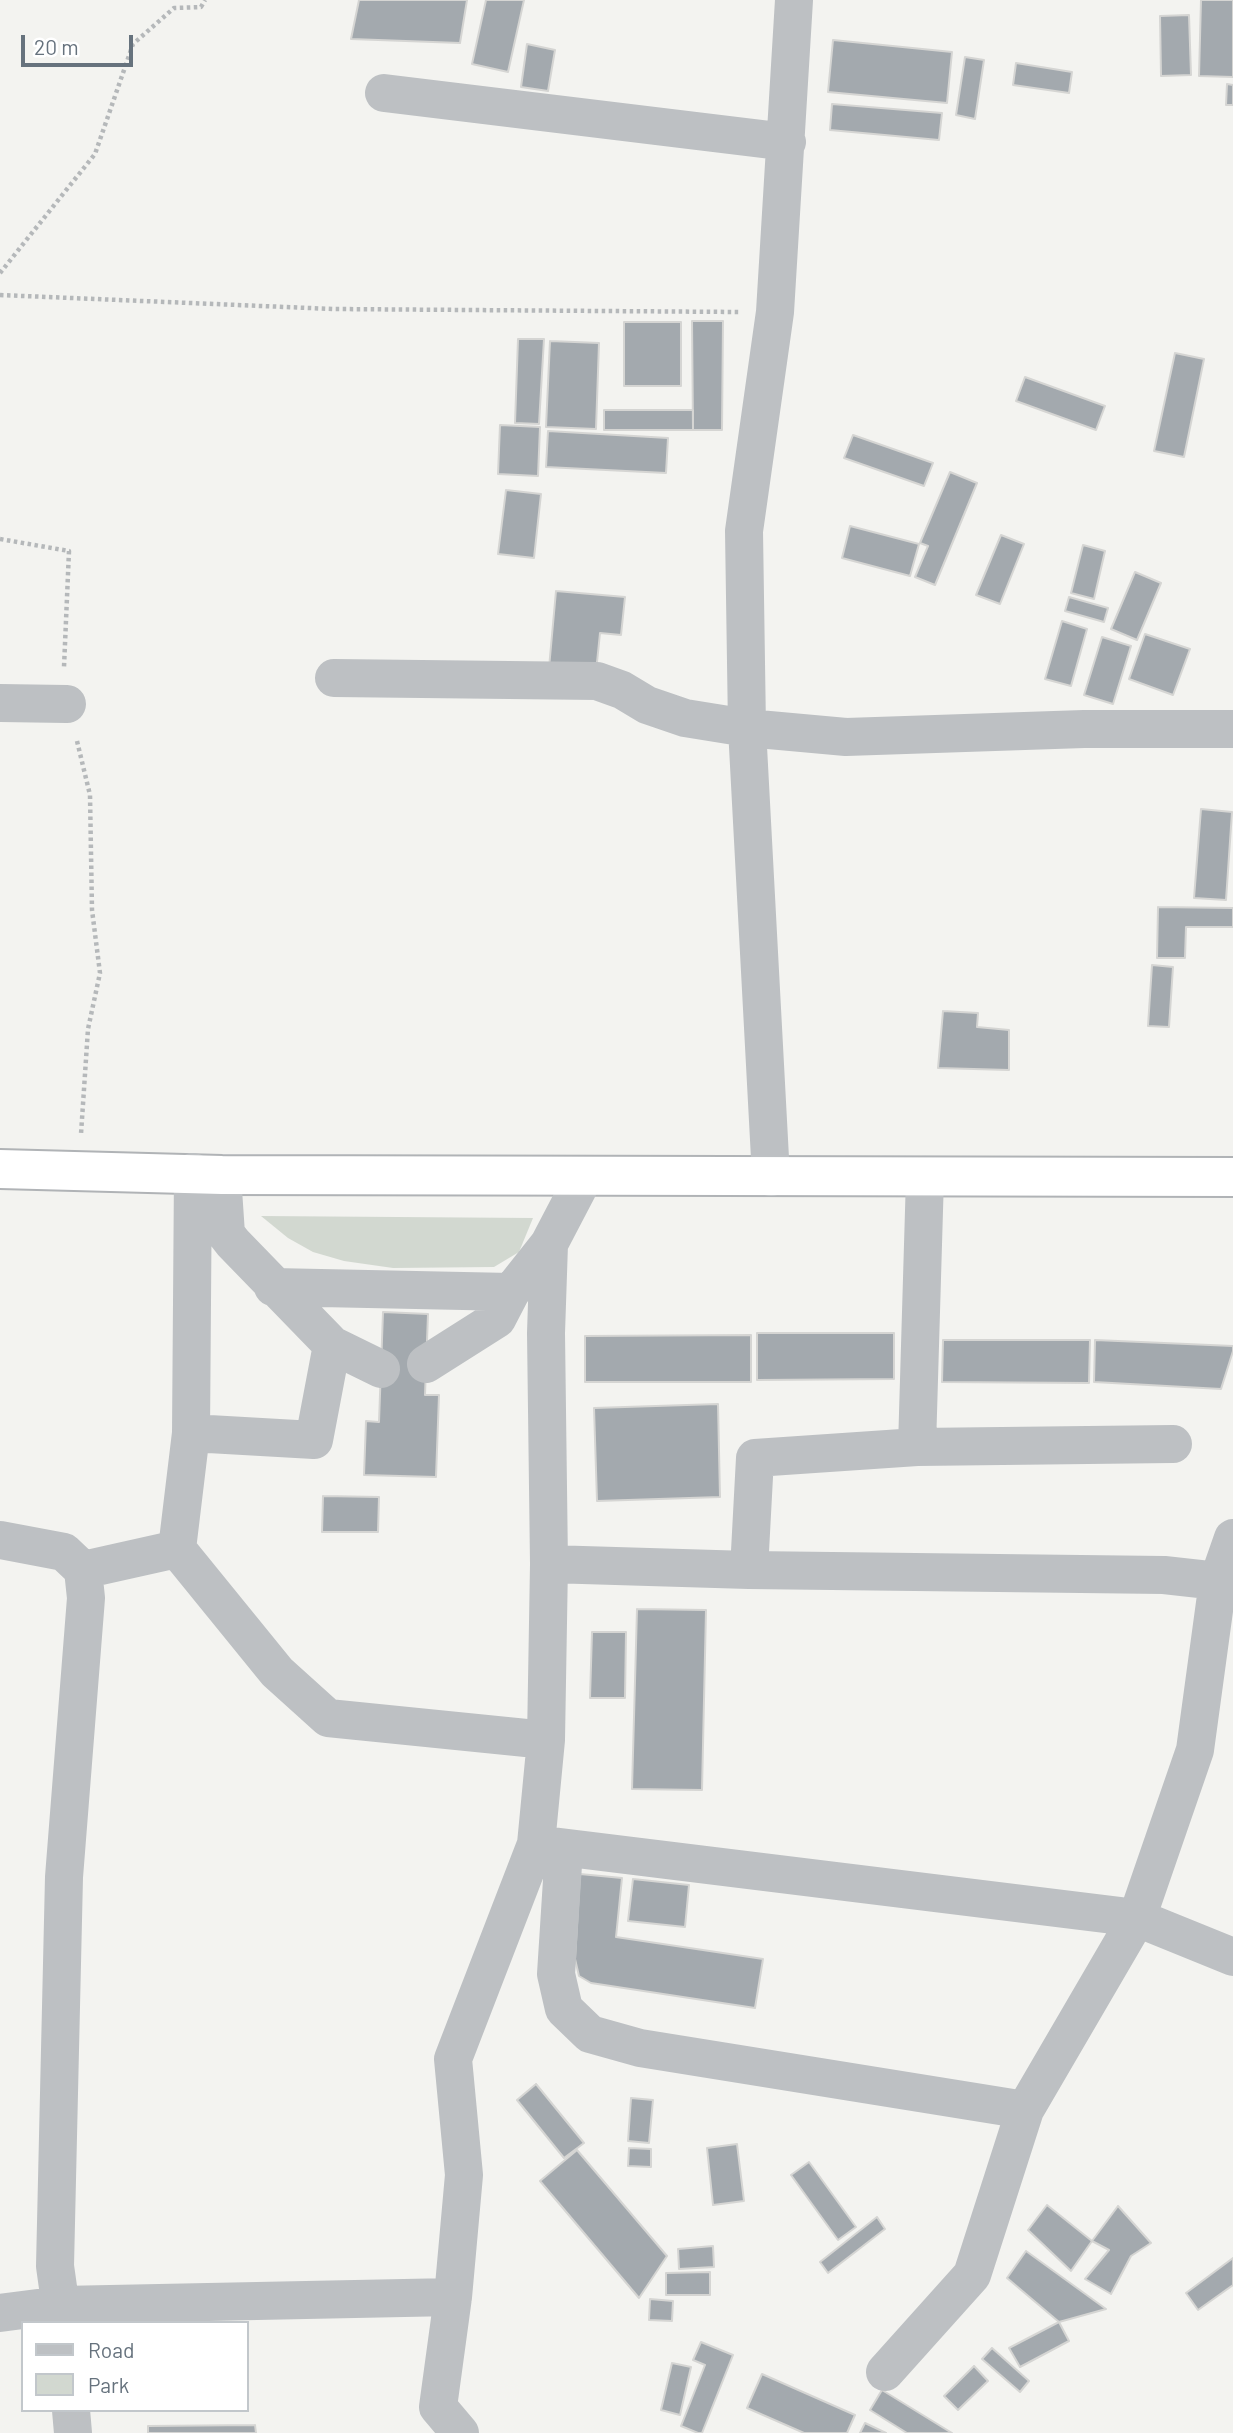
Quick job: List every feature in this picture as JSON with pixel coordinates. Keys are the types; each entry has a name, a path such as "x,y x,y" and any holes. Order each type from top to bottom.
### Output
{"highway":[{"path":"0,1169 208,1174 584,1177 1233,1177"}],"street":[{"path":"771,1177 747,728 744,531 775,312 794,0"},
{"path":"384,93 787,142"},
{"path":"334,678 597,681 622,690 646,705 685,718 747,728 846,737 1084,729 1233,729"},
{"path":"0,703 68,705"},
{"path":"208,1174 226,1234 273,1287 332,1345 381,1369"},
{"path":"208,1174 191,1433 177,1549 277,1672 328,1718 545,1740"},
{"path":"426,1364 497,1319 511,1292 550,1244 584,1177"},
{"path":"917,1447 925,1177"},
{"path":"550,1244 546,1333 549,1564 545,1740 556,1974 564,2009 590,2034 640,2049 1025,2110"},
{"path":"273,1287 511,1292"},
{"path":"191,1433 314,1440 332,1345"},
{"path":"749,1570 755,1458 917,1447 1173,1444"},
{"path":"885,2372 972,2275 1025,2110 1138,1918 1195,1750 1218,1581 1233,1538"},
{"path":"0,1540 64,1552 83,1570 86,1598 64,1877 55,2266 62,2314"},
{"path":"83,1570 177,1549"},
{"path":"549,1564 749,1570 1164,1575 1218,1581"},
{"path":"550,1847 1138,1918 1233,1957"},
{"path":"443,2424 464,2175 453,2059 550,1847"},
{"path":"0,2313 62,2314 453,2297"},
{"path":"71,2412 73,2433"}],"path":[{"path":"0,274 95,154 133,44 174,8 201,7 205,0"},
{"path":"0,295 333,309 775,312"},
{"path":"0,539 69,551 64,666 68,705 90,795 92,909 100,973 88,1029 79,1170"}],"green space":[{"path":"261,1216 533,1218 519,1252 494,1267 393,1268 344,1261 313,1252 288,1238"}],"building":[{"path":"359,0 467,0 460,43 351,39"},
{"path":"486,0 524,0 508,72 472,64"},
{"path":"1201,0 1233,0 1233,77 1199,76"},
{"path":"1189,15 1191,75 1161,76 1160,16"},
{"path":"833,40 952,52 947,103 828,92"},
{"path":"527,44 555,50 548,91 521,87"},
{"path":"965,57 984,60 975,119 956,115"},
{"path":"1016,63 1072,72 1069,93 1013,85"},
{"path":"1227,84 1233,85 1233,105 1226,105"},
{"path":"832,104 942,113 939,140 830,130"},
{"path":"692,321 723,321 722,430 693,430"},
{"path":"624,322 681,322 681,386 624,386"},
{"path":"518,339 544,339 539,424 515,423"},
{"path":"550,341 599,343 596,429 546,427"},
{"path":"1175,353 1204,359 1184,457 1154,451"},
{"path":"1025,377 1105,406 1096,430 1016,401"},
{"path":"604,410 693,410 693,430 604,430"},
{"path":"500,425 540,427 538,476 498,474"},
{"path":"548,431 668,438 666,473 546,467"},
{"path":"853,435 933,463 924,486 844,458"},
{"path":"950,472 977,483 935,585 915,577 928,546 920,543"},
{"path":"506,490 541,494 534,558 498,554"},
{"path":"850,526 919,544 910,576 842,558"},
{"path":"1001,535 1024,544 1000,604 976,595"},
{"path":"1083,545 1105,551 1094,599 1071,593"},
{"path":"1135,572 1161,583 1137,640 1111,629"},
{"path":"556,591 625,597 621,635 600,633 596,672 549,668"},
{"path":"1069,597 1108,608 1104,622 1065,611"},
{"path":"1062,621 1087,629 1071,686 1045,679"},
{"path":"1145,634 1190,649 1173,695 1129,679"},
{"path":"1102,637 1131,646 1113,704 1084,695"},
{"path":"1201,809 1232,812 1226,900 1194,898"},
{"path":"1158,907 1233,908 1233,927 1186,927 1185,958 1157,958"},
{"path":"1152,965 1173,967 1169,1027 1148,1026"},
{"path":"943,1011 978,1013 977,1027 1009,1030 1009,1070 938,1068"},
{"path":"383,1312 428,1314 425,1395 439,1395 436,1477 364,1475 366,1421 379,1422"},
{"path":"757,1333 894,1333 894,1379 757,1380"},
{"path":"751,1335 751,1382 585,1382 585,1336"},
{"path":"943,1340 1090,1340 1089,1383 942,1382"},
{"path":"1095,1340 1233,1346 1233,1351 1221,1389 1094,1382"},
{"path":"718,1404 720,1497 597,1501 594,1408"},
{"path":"323,1496 379,1497 378,1532 322,1532"},
{"path":"637,1609 706,1610 702,1790 632,1789"},
{"path":"592,1632 626,1632 625,1698 590,1698"},
{"path":"580,1874 622,1878 616,1937 763,1959 755,2008 591,1983 579,1976 575,1959"},
{"path":"633,1879 689,1885 685,1927 628,1921"},
{"path":"536,2084 584,2143 564,2158 517,2100"},
{"path":"631,2098 653,2100 649,2143 628,2141"},
{"path":"737,2144 744,2201 713,2205 707,2148"},
{"path":"629,2148 651,2149 651,2167 628,2166"},
{"path":"577,2150 667,2256 639,2298 540,2181"},
{"path":"809,2162 856,2227 838,2240 791,2175"},
{"path":"1047,2205 1092,2241 1071,2271 1028,2230"},
{"path":"1118,2206 1151,2243 1131,2256 1111,2294 1085,2279 1109,2250 1092,2241"},
{"path":"877,2217 885,2229 828,2273 820,2262"},
{"path":"713,2246 714,2267 679,2269 678,2249"},
{"path":"1026,2251 1106,2309 1059,2322 1007,2278"},
{"path":"1233,2258 1233,2285 1198,2310 1186,2293"},
{"path":"710,2272 710,2295 666,2295 666,2273"},
{"path":"650,2299 673,2301 672,2321 649,2320"},
{"path":"1059,2322 1069,2341 1020,2367 1009,2348"},
{"path":"701,2342 733,2355 702,2433 698,2433 681,2426 705,2365 693,2360"},
{"path":"992,2348 1029,2381 1020,2392 982,2359"},
{"path":"672,2363 691,2367 680,2415 661,2410"},
{"path":"974,2366 988,2381 958,2410 944,2396"},
{"path":"762,2374 855,2415 847,2433 804,2433 747,2408"},
{"path":"882,2390 952,2433 907,2433 870,2410"},
{"path":"865,2423 886,2433 860,2433"},
{"path":"255,2425 256,2433 148,2433 148,2426"}]}
